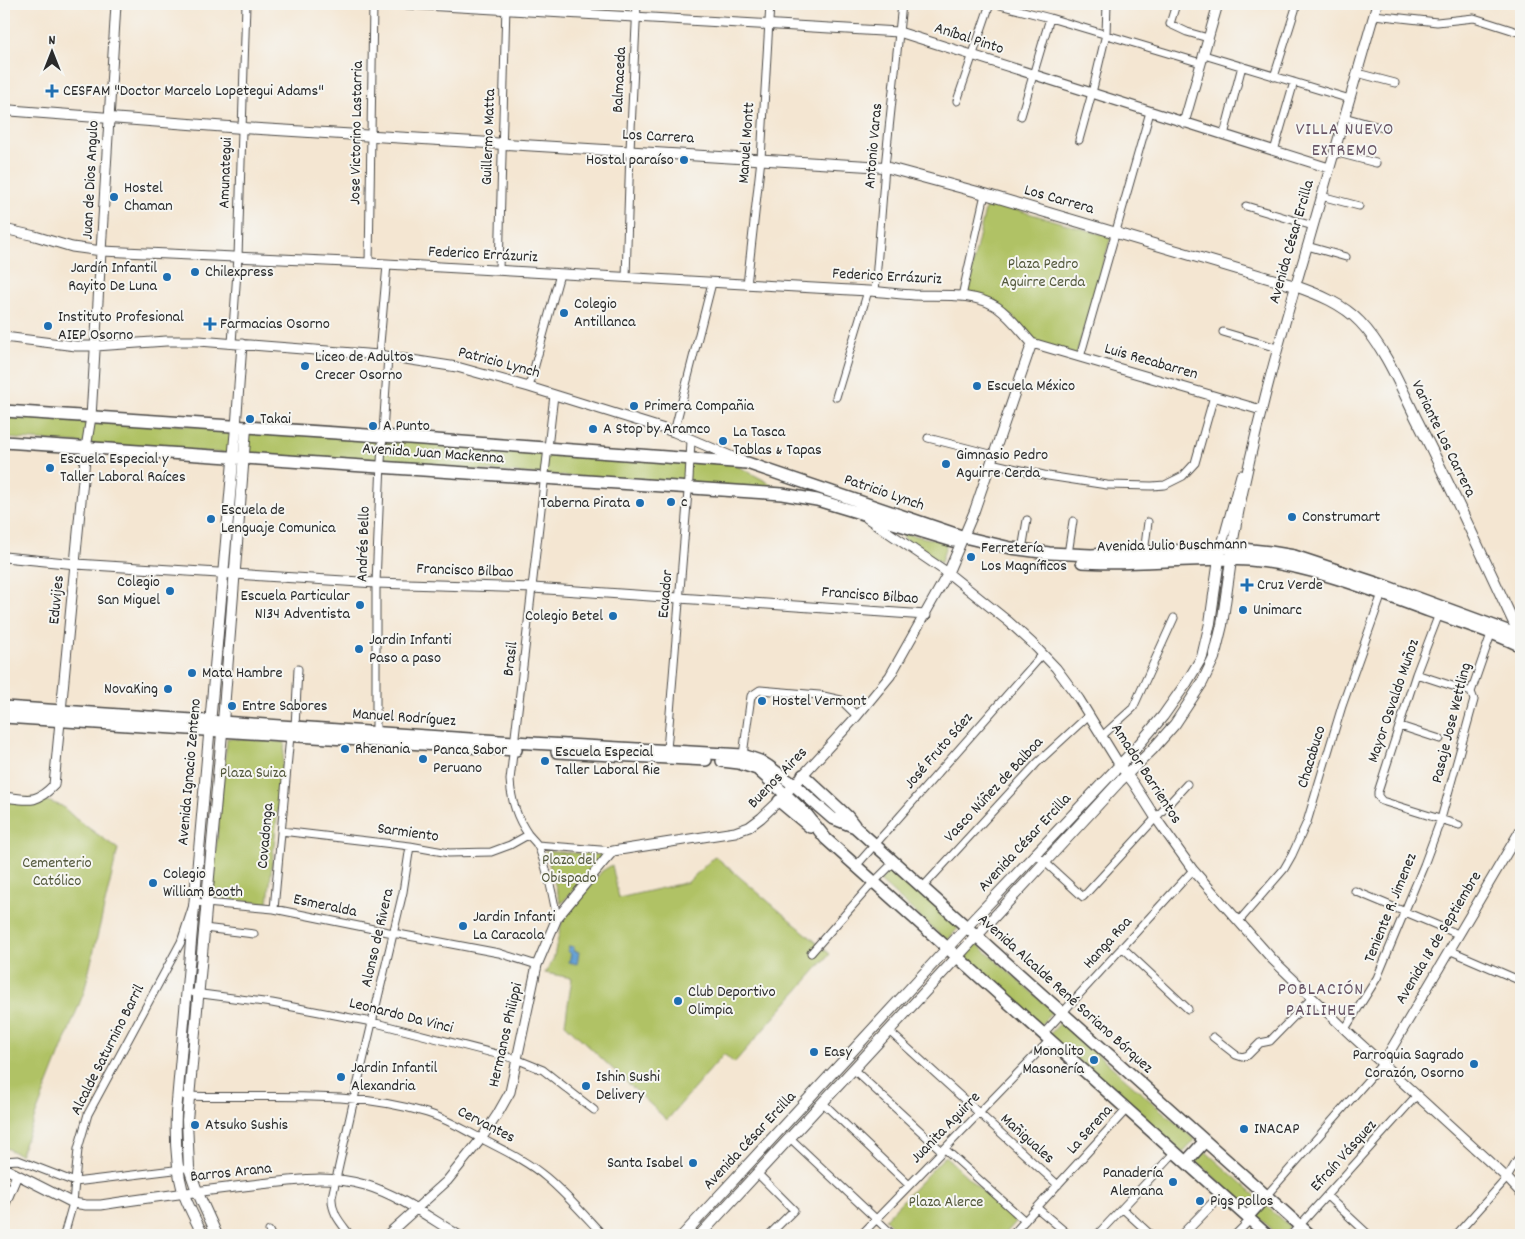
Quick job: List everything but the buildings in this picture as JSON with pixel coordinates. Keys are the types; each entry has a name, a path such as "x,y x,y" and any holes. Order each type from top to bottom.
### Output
{"main road":[{"name":"Los Carrera","path":"4,110 242,128 630,150 885,167 1116,232 1295,286"},
{"name":"Variante Los Carrera","path":"1295,286 1323,296 1359,320 1390,364 1454,494 1520,640"},
{"name":"Avenida Juan Mackenna","path":"4,411 747,463"},
{"name":"Avenida Ignacio Zenteno","path":"203,1235 184,1193 178,1170 175,1130 223,573 241,428"},
{"name":"Avenida Juan Mackenna","path":"4,442 782,494 817,500 963,542"},
{"name":"Avenida Ignacio Zenteno","path":"217,1235 197,1191 190,1168 187,1132 234,573 238,457"},
{"name":"Patricio Lynch","path":"747,463 963,542"},
{"name":"Avenida Julio Buschmann","path":"963,542 1024,556 1088,563 1113,563 1270,552 1294,556 1520,640"},
{"name":"Avenida Julio Buschmann","path":"963,542 1068,554 1226,554"},
{"name":"Avenida César Ercilla","path":"683,1235 1149,732 1166,711 1202,658 1226,554"},
{"name":"Avenida César Ercilla","path":"700,1235 976,936 1127,774 1152,750 1178,719 1194,697 1210,667 1220,638 1226,554"},
{"name":"Avenida Julio Buschmann","path":"1384,590 1491,634 1520,640"},
{"path":"1212,608 1218,610 1223,616"},
{"path":"1202,658 1205,664 1210,667"},
{"name":"Manuel Rodríguez","path":"4,707 60,716"},
{"path":"1166,711 1176,712 1178,719"},
{"name":"Manuel Rodríguez","path":"4,717 60,716 734,762 757,769 782,797 856,866"},
{"name":"Manuel Rodríguez","path":"292,731 376,732 514,746 667,750 743,755 760,761 794,785"},
{"path":"803,775 847,816 854,827"},
{"name":"Avenida Alcalde René Soriano Bórquez","path":"794,785 832,818 854,827 1310,1235"},
{"path":"856,866 1268,1235"},
{"path":"1186,1162 1205,1141"},
{"path":"1249,1218 1266,1196"}],"street":[{"name":"Juan de Dios Angulo","path":"91,417 116,4"},
{"name":"Amunategui","path":"232,343 238,257 246,4"},
{"name":"Jose Victorino Lastarria","path":"369,263 373,4"},
{"name":"Aníbal Pinto","path":"406,4 506,7 637,17 899,32 1330,168"},
{"name":"Balmaceda","path":"626,278 630,150 638,4"},
{"name":"Manuel Montt","path":"747,285 761,159 770,4"},
{"name":"Antonio Varas","path":"836,397 872,291 902,4"},
{"path":"1079,140 1106,34 1107,4"},
{"path":"1176,4 1170,24 1187,32 1208,38"},
{"path":"1184,123 1218,4"},
{"path":"1274,77 1297,4"},
{"name":"Avenida César Ercilla","path":"1226,554 1277,348 1377,4"},
{"path":"957,101 972,55 994,5 1202,59 1242,66 1350,98"},
{"name":"Guillermo Matta","path":"499,270 506,7"},
{"path":"1374,14 1437,22 1474,18 1521,33"},
{"path":"1021,116 1050,18"},
{"path":"1224,135 1242,66"},
{"path":"1357,73 1395,83"},
{"path":"1274,151 1294,82"},
{"path":"1080,358 1150,112"},
{"path":"1344,117 1383,128"},
{"path":"1334,152 1376,163"},
{"path":"962,296 985,194"},
{"path":"1322,196 1359,206"},
{"path":"1246,206 1313,226"},
{"name":"Federico Errázuriz","path":"4,229 72,247 102,251 369,263 872,291 912,295 962,296 981,300 996,306 1011,319 1032,343"},
{"path":"1307,246 1346,257"},
{"path":"383,356 387,265"},
{"path":"529,387 560,274"},
{"path":"674,432 712,283"},
{"path":"1223,332 1277,348"},
{"name":"Patricio Lynch","path":"4,338 58,345 96,346 166,341 232,343 383,356 457,366 674,432 747,463"},
{"name":"Luis Recabarren","path":"1032,343 1261,410"},
{"name":"Buenos Aires","path":"537,845 613,851 735,832 749,827 762,818 794,785 890,676 948,574 956,565 1032,343"},
{"path":"241,428 242,344"},
{"name":"Andrés Bello","path":"376,732 376,583 383,356"},
{"name":"Brasil","path":"554,395 510,780 515,811 528,835 537,845 552,890 557,918"},
{"path":"928,438 1048,476 1107,485 1165,485 1183,476 1195,463 1214,396"},
{"name":"Eduvijes","path":"4,797 34,800 44,796 54,786 86,448 91,417"},
{"name":"Ecuador","path":"667,750 691,440"},
{"name":"Avenida Juan Mackenna","path":"858,513 948,574"},
{"path":"1022,550 1027,520"},
{"path":"1068,554 1073,521"},
{"path":"1144,553 1148,522"},
{"name":"Francisco Bilbao","path":"4,557 76,564 376,583 533,588 926,615"},
{"name":"Amador Barrientos","path":"948,574 1009,622 1043,654 1068,683 1119,764 1193,870 1273,960 1521,1193"},
{"name":"Chacabuco","path":"1239,921 1284,870 1307,822 1342,706 1384,590"},
{"name":"Mayor Osvaldo Muñoz","path":"1439,614 1416,674 1378,796 1382,801 1441,819"},
{"path":"1102,736 1133,708 1174,618"},
{"name":"Pasaje Jose Wettling","path":"1441,819 1474,700 1472,692 1491,634"},
{"name":"José Fruto Sáez","path":"856,866 1043,654"},
{"name":"Covadonga","path":"274,909 298,669"},
{"path":"1416,674 1472,692"},
{"path":"743,755 751,696 760,690 819,694 841,700 856,716"},
{"name":"Vasco Núñez de Balboa","path":"922,888 1037,763 1089,715"},
{"path":"1400,726 1440,739"},
{"path":"1036,854 1083,897 1155,817 1188,784"},
{"path":"1441,819 1459,825"},
{"name":"Teniente R. Jimenez","path":"1345,1029 1377,978 1441,819"},
{"name":"Avenida 18 de Septiembre","path":"1383,1063 1521,829"},
{"name":"Sarmiento","path":"281,831 410,846 449,853 491,852 510,846 528,835"},
{"name":"Alonso de Rivera","path":"350,1235 336,1217 332,1197 403,892 410,846"},
{"name":"Hermanos Philippi","path":"387,1235 447,1181 497,1116 510,1092 537,965 557,918 613,851"},
{"path":"811,953 894,862"},
{"name":"Hanga Roa","path":"1047,1037 1062,1013 1193,870"},
{"path":"1354,891 1458,934"},
{"name":"Esmeralda","path":"194,902 274,909 498,953 537,965"},
{"name":"Alcalde Saturnino Barril","path":"64,1235 73,1203 78,1149 88,1114 181,942 194,902"},
{"path":"204,928 254,934"},
{"path":"181,942 188,943 190,949"},
{"path":"1122,947 1188,1009"},
{"path":"1449,950 1521,981"},
{"name":"Leonardo Da Vinci","path":"186,992 272,1003 372,1022 516,1059 543,1070 594,1110"},
{"path":"1213,1037 1242,1058 1248,1055 1260,1043 1270,1041 1312,998"},
{"name":"Mañiguales","path":"889,1031 1058,1185"},
{"name":"Juanita Aguirre","path":"861,1235 978,1114 1047,1037"},
{"path":"1266,1196 1383,1063"},
{"path":"853,1070 1025,1221"},
{"name":"Cervantes","path":"177,1095 312,1096 354,1099 401,1106 428,1114 456,1124 481,1139 520,1158 547,1178 603,1235"},
{"name":"Efraín Vásquez","path":"1291,1235 1417,1095"},
{"path":"822,1102 910,1185"},
{"name":"La Serena","path":"1012,1235 1127,1109"},
{"path":"790,1138 893,1235"},
{"path":"1097,1235 1175,1152"},
{"path":"1456,1235 1507,1178 1521,1154"},
{"name":"Barros Arana","path":"4,1161 18,1160 75,1182 190,1168"},
{"name":"Barros Arana","path":"4,1168 73,1203 86,1205 101,1205 197,1191 311,1179 336,1180 375,1188 396,1198 458,1235"},
{"path":"757,1173 794,1210 769,1235"},
{"path":"4,1206 17,1175"},
{"path":"1182,1235 1222,1194"},
{"path":"1327,1196 1370,1235"},
{"path":"1037,1208 1069,1235"},
{"path":"1123,1209 1151,1235"},
{"path":"1235,1235 1249,1218"}],"green space":[{"name":"Plaza Pedro Aguirre Cerda","path":"987,201 1111,237 1076,355 1034,342 1013,317 966,294"},
{"path":"4,413 732,463 784,491 4,438"},
{"path":"902,533 947,542 941,563 905,541"},
{"name":"Plaza Suiza","path":"227,738 285,742 268,903 211,898"},
{"name":"Cementerio Católico","path":"4,798 38,798 62,806 76,819 118,849 84,992 20,1155 4,1147"},
{"name":"Plaza del Obispado","path":"545,851 604,855 561,904"},
{"name":"Club Deportivo Olimpia","path":"715,856 830,954 734,1063 724,1054 667,1120 565,1024 572,978 545,973 553,960 562,921 602,871 612,865 619,898 688,882"},
{"path":"892,867 960,926 947,941 880,881"},
{"path":"976,943 1053,1011 1039,1027 962,958"},
{"path":"1061,1022 1195,1140 1183,1153 1049,1035"},
{"path":"1204,1150 1259,1199 1249,1209 1195,1160"},
{"name":"Plaza Alerce","path":"945,1156 1016,1222 1004,1235 901,1235 885,1219"},
{"path":"1264,1204 1290,1227 1283,1235 1278,1235 1255,1214"}],"water":[{"path":"569,946 574,947 574,951 579,952 577,964 569,962 571,954 568,951"}],"place":[{"name":"CESFAM \"Doctor Marcelo Lopetegui Adams\"","path":"52,91"},
{"name":"Hostal paraíso","path":"684,160"},
{"name":"Hostel Chaman","path":"114,197"},
{"name":"Chilexpress","path":"195,272"},
{"name":"Jardín Infantil Rayito De Luna","path":"167,277"},
{"name":"Colegio Antillanca","path":"564,313"},
{"name":"Farmacias Osorno","path":"210,324"},
{"name":"Instituto Profesional AIEP Osorno","path":"48,326"},
{"name":"Liceo de Adultos Crecer Osorno","path":"305,366"},
{"name":"Escuela México","path":"977,386"},
{"name":"Primera Compañia","path":"634,406"},
{"name":"Takai","path":"250,419"},
{"name":"A Punto","path":"373,426"},
{"name":"A Stop by Aramco","path":"593,429"},
{"name":"La Tasca Tablas & Tapas","path":"723,441"},
{"name":"Gimnasio Pedro Aguirre Cerda","path":"946,464"},
{"name":"Escuela Especial y Taller Laboral Raíces","path":"50,468"},
{"name":"c","path":"671,502"},
{"name":"Taberna Pirata","path":"640,503"},
{"name":"Construmart","path":"1292,517"},
{"name":"Escuela de Lenguaje Comunica","path":"211,519"},
{"name":"Ferretería Los Magníficos","path":"971,557"},
{"name":"Cruz Verde","path":"1247,585"},
{"name":"Colegio San Miguel","path":"170,591"},
{"name":"Escuela Particular N134 Adventista","path":"360,605"},
{"name":"Unimarc","path":"1243,610"},
{"name":"Colegio Betel","path":"613,616"},
{"name":"Jardin Infanti Paso a paso","path":"359,649"},
{"name":"Mata Hambre","path":"192,673"},
{"name":"NovaKing","path":"168,689"},
{"name":"Hostel Vermont","path":"762,701"},
{"name":"Entre Sabores","path":"232,706"},
{"name":"Rhenania","path":"345,749"},
{"name":"Panca Sabor Peruano","path":"423,759"},
{"name":"Escuela Especial Taller Laboral Rie","path":"545,761"},
{"name":"Colegio William Booth","path":"153,883"},
{"name":"Jardin Infanti La Caracola","path":"463,926"},
{"name":"Club Deportivo Olimpia","path":"678,1001"},
{"name":"Easy","path":"814,1052"},
{"name":"Monolito Masonería","path":"1094,1060"},
{"name":"Parroquia Sagrado Corazón, Osorno","path":"1474,1064"},
{"name":"Jardin Infantil Alexandria","path":"341,1077"},
{"name":"Ishin Sushi Delivery","path":"586,1086"},
{"name":"Atsuko Sushis","path":"195,1125"},
{"name":"INACAP","path":"1244,1129"},
{"name":"Santa Isabel","path":"693,1163"},
{"name":"Panadería Alemana","path":"1173,1182"},
{"name":"Pigs pollos","path":"1200,1201"}],"district":[{"name":"VILLA NUEVO EXTREMO","path":"1345,140"},
{"name":"POBLACIÓN PAILIHUE","path":"1321,1000"}]}
